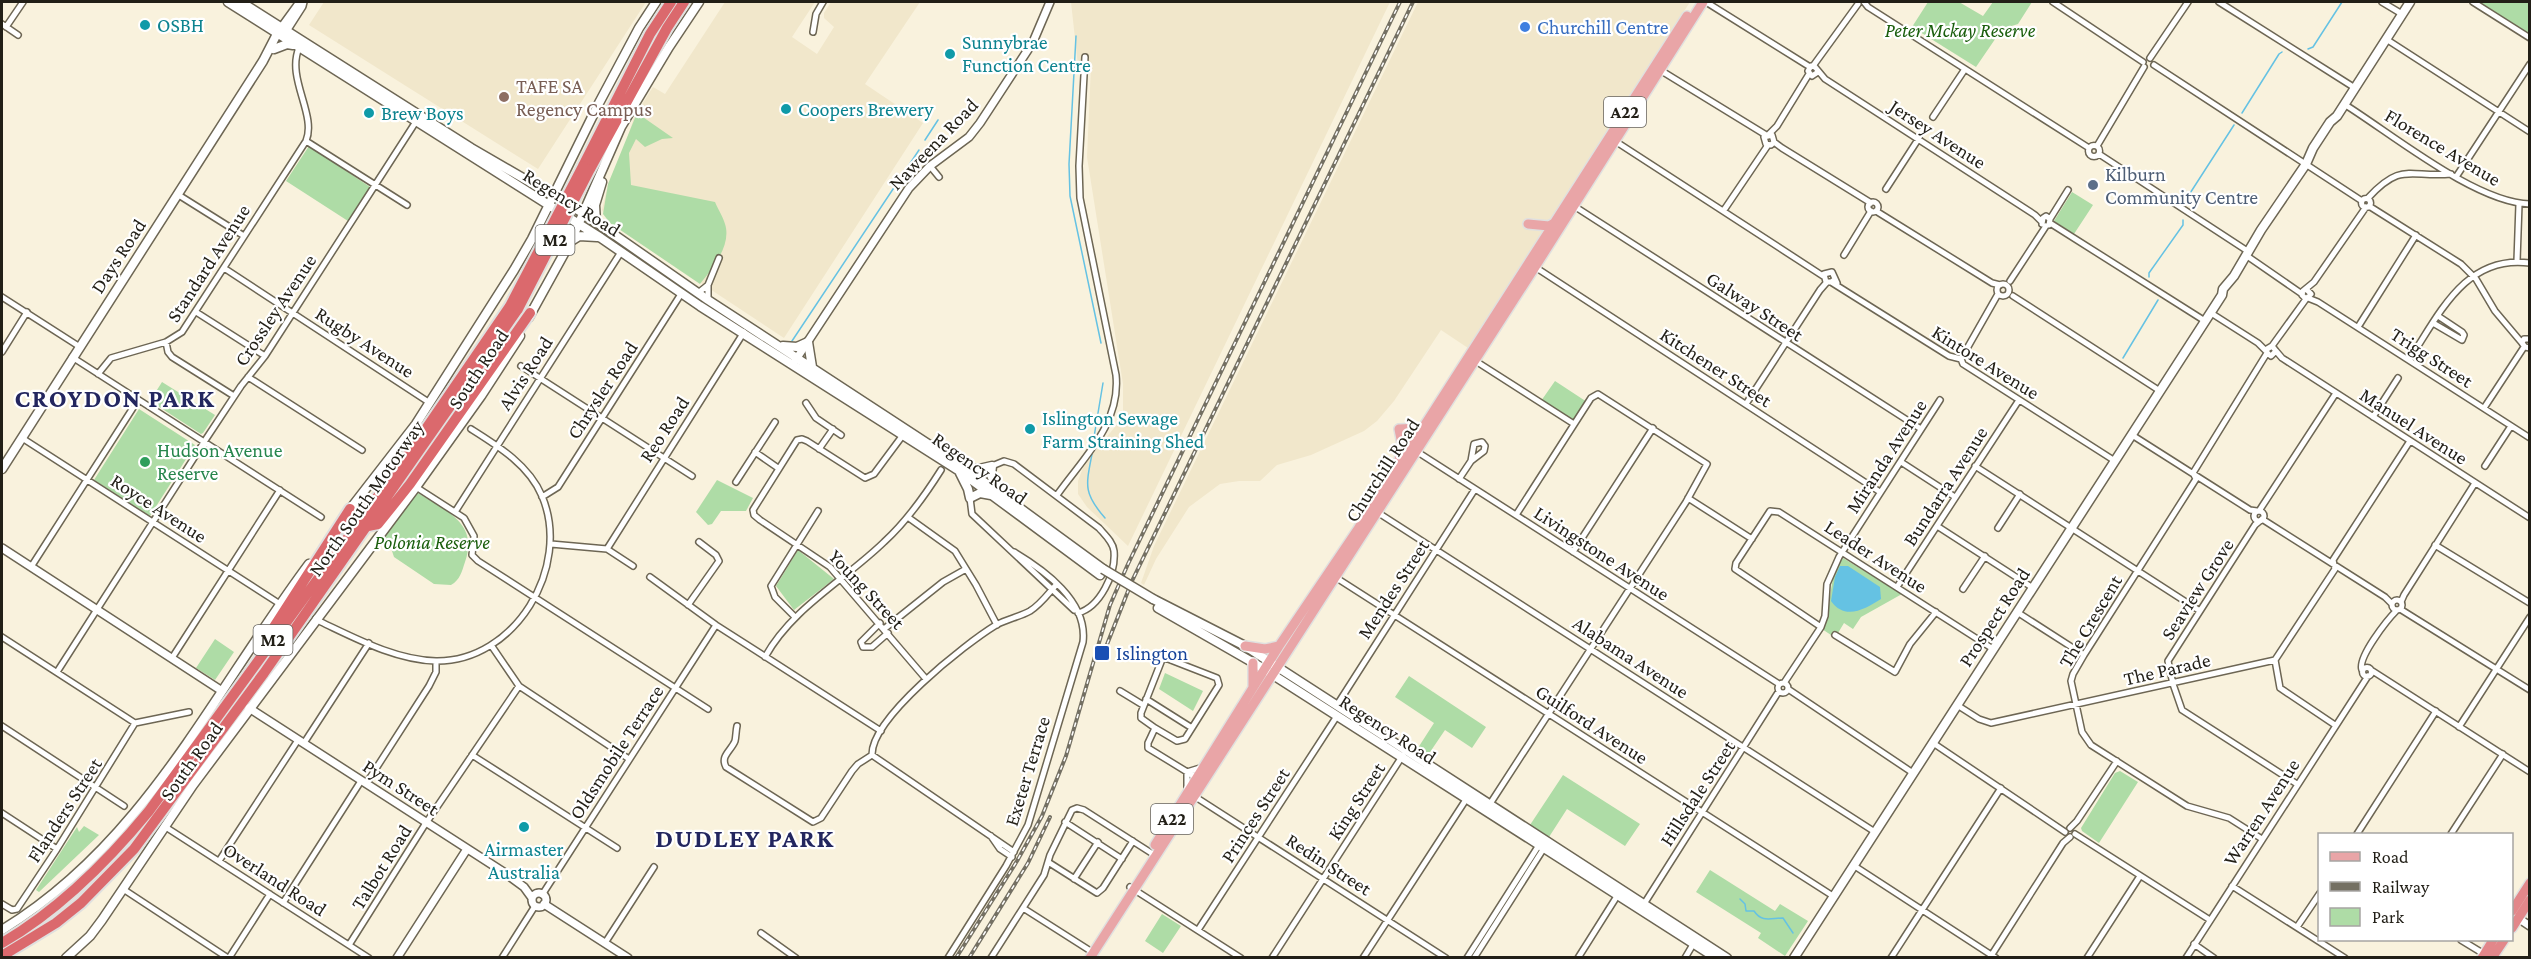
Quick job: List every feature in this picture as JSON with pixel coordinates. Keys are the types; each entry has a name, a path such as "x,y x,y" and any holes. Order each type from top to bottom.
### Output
{"highway":[{"name":"North South Motorway","path":"2,956 56,923 81,903 134,849 264,673 367,527 514,308 586,167 650,34 671,2"},
{"name":"North South Motorway","path":"586,167 684,2"},
{"name":"North South Motorway","path":"2,942 65,897 129,836 172,781 514,308"},
{"path":"367,527 378,524 410,484 530,314"},
{"path":"256,662 265,641 350,509"},
{"path":"2514,915 2529,883"},
{"path":"2514,915 2529,900"},
{"path":"2487,957 2492,941"},
{"path":"2487,957 2502,941"}],"main road":[{"name":"Regency Road","path":"228,2 282,32 418,119 700,306 779,346 795,361 812,368 834,386"},
{"name":"Regency Road","path":"241,2 282,32 298,47 418,119 553,195 637,248 745,330 962,469 1101,572 1253,663 1271,668 1336,705 1468,796 1695,941 1727,957"},
{"name":"South Road","path":"2,930 65,886 111,841 151,794 280,604 350,509 398,451 532,239 540,219 639,28 656,2"},
{"name":"South Road","path":"71,956 90,936 193,785 416,487 481,396 524,330 530,314 571,241 621,127 699,2"},
{"name":"Churchill Road","path":"1200,780 1206,765 1253,687 1271,668 1279,645 1374,510 1420,453 1471,358 1554,223 1696,2"},
{"name":"Churchill Road","path":"1090,955 1271,668 1335,577 1422,428 1535,267 1704,2"},
{"name":"Prospect Road","path":"1794,957 2211,313 2227,284 2308,160 2313,148 2337,116 2410,2"},
{"name":"Days Road","path":"263,61 274,49 282,32"},
{"name":"Days Road","path":"2,469 282,32"},
{"path":"274,49 287,44 298,47"},
{"path":"596,223 595,205 621,127"},
{"path":"524,179 534,178 546,186 557,186 563,177"},
{"path":"537,200 542,214 540,219"},
{"path":"1528,224 1549,226 1554,223"},
{"path":"571,241 581,236 600,238"},
{"path":"698,293 700,306"},
{"path":"779,346 794,348 808,342 812,368"},
{"path":"1398,466 1402,444 1399,429 1422,428"},
{"path":"992,466 991,475 996,493 980,494 970,498 962,469 992,466"},
{"name":"Regency Road","path":"1151,601 1245,646 1336,716 1404,754"},
{"path":"1245,646 1265,649 1279,645"},
{"path":"1253,663 1253,687"},
{"name":"Regency Road","path":"1488,808 1541,847 1644,904 1716,957"}],"street":[{"path":"18,35 4,26 22,2"},
{"name":"Days Road","path":"282,32 301,2"},
{"path":"813,32 816,14 823,2"},
{"name":"Naweena Road","path":"795,361 909,188 930,166 957,147 980,123 1034,42 1050,2"},
{"name":"Jersey Avenue","path":"1704,2 1919,138 2035,215 2205,321"},
{"path":"2053,2 2164,73 2308,160 2354,195 2461,264 2473,275 2495,311 2515,336 2527,343 2484,408"},
{"path":"2098,154 2097,146 2188,2"},
{"path":"2219,2 2355,88"},
{"path":"2382,2 2402,14"},
{"path":"2473,2 2529,38"},
{"path":"1724,210 1851,11 1860,3 2089,148 2097,146"},
{"path":"2386,39 2529,132"},
{"name":"Standard Avenue","path":"98,374 111,358 166,342 182,332 306,141 308,129 294,62 298,47"},
{"path":"1056,495 1096,442 1112,416 1117,391 1116,375 1080,198 1079,166 1085,57"},
{"path":"2193,473 2306,294 2374,192 2380,185 2401,174 2454,175 2499,112 2529,64"},
{"path":"1933,117 1965,69"},
{"path":"1660,70 2160,391"},
{"name":"Florence Avenue","path":"2344,104 2480,191 2505,201 2529,204"},
{"name":"Crossley Avenue","path":"57,672 234,396 265,356 418,119"},
{"path":"1886,189 1919,138"},
{"path":"306,141 407,205"},
{"name":"Kintore Avenue","path":"1615,141 1816,269 1841,288 1949,356 1961,359 1964,364 2115,461"},
{"name":"Trigg Street","path":"2089,148 2090,156 2098,154 2294,287 2529,438"},
{"path":"930,166 939,177"},
{"path":"1961,359 2046,221 2068,190"},
{"path":"177,194 244,236"},
{"path":"2517,261 2518,204"},
{"name":"Galway Street","path":"1574,206 1921,429"},
{"path":"1844,255 1875,209"},
{"path":"2358,327 2416,235"},
{"name":"Alvis Road","path":"455,512 621,252"},
{"path":"708,300 708,285 719,258"},
{"path":"2409,360 2453,292 2473,275 2495,265 2517,261 2529,263"},
{"name":"Kitchener Street","path":"1535,267 1880,492"},
{"name":"Rugby Avenue","path":"224,268 430,403"},
{"path":"1746,404 1827,279"},
{"path":"698,293 708,285"},
{"name":"Chrysler Road","path":"542,496 558,487 681,294"},
{"path":"2,297 80,347"},
{"path":"2,352 27,312"},
{"path":"196,312 265,356"},
{"name":"Manuel Avenue","path":"2211,313 2529,518"},
{"path":"2433,323 2462,340 2464,335 2462,332 2438,316"},
{"name":"Reo Road","path":"607,549 745,330"},
{"path":"166,342 168,352 172,357 234,396"},
{"path":"72,357 321,517"},
{"path":"1471,358 1574,424"},
{"path":"521,366 692,476"},
{"path":"248,377 362,450"},
{"path":"2373,417 2398,378"},
{"name":"Seaview Grove","path":"2297,784 2182,710 2172,684 2168,661 2336,393"},
{"path":"1488,808 1707,468 1705,461 1603,396 1593,396 1516,515"},
{"path":"31,567 138,400"},
{"name":"Miranda Avenue","path":"1821,627 1825,616 1827,584 1842,553 1940,400"},
{"name":"Bundarra Avenue","path":"1897,587 2019,400"},
{"path":"806,403 813,415 841,435"},
{"path":"736,482 775,422"},
{"path":"2485,466 2511,426"},
{"path":"1573,552 1653,428"},
{"path":"316,618 402,657 436,661 455,659 491,645 520,619 535,597 546,572 551,544 549,522 542,496 526,471 497,445 471,429"},
{"path":"819,449 833,429"},
{"name":"Young Street","path":"904,432 869,477 861,476 819,449 801,439 797,440 754,505 754,515 824,562 880,623 927,680"},
{"path":"2132,435 2529,690"},
{"name":"Royce Avenue","path":"22,438 280,604"},
{"path":"2335,725 2280,688 2275,660 2335,569 2334,558 2410,441"},
{"path":"755,452 778,468"},
{"name":"Livingstone Avenue","path":"1420,453 1913,773"},
{"path":"970,498 972,514 1014,552 1030,562 1054,588 1070,597 1077,613 1086,611 1105,589 1114,550 1109,538 1014,464 1004,461 992,466"},
{"path":"1459,479 1471,462"},
{"path":"1900,462 1955,497"},
{"path":"1975,466 2200,611"},
{"path":"765,657 773,642 795,617 909,518 941,471"},
{"name":"The Crescent","path":"2193,473 2196,479 2084,655 2071,681 2085,739 2187,806 2229,818 2262,839"},
{"path":"2475,483 2363,658 2367,672 2379,675 2529,772"},
{"path":"416,487 464,518 474,536 474,558 708,709"},
{"name":"Mendes Street","path":"1336,705 1476,489"},
{"path":"172,658 280,490"},
{"path":"1998,528 2020,494"},
{"path":"1688,498 1752,539"},
{"name":"Alabama Avenue","path":"1374,510 1875,832"},
{"name":"Leader Avenue","path":"1821,627 1737,571 1736,563 1768,513 1773,510 1993,649"},
{"path":"795,617 775,597 771,586 818,511"},
{"path":"909,518 955,551 997,625"},
{"path":"1937,526 2033,588"},
{"path":"688,605 718,561 716,555 699,542"},
{"path":"551,544 607,549 633,566"},
{"path":"2434,545 2529,603"},
{"path":"2,548 222,691"},
{"path":"1963,589 1985,556"},
{"path":"880,623 861,642 863,647 872,647 886,631 943,582 966,569"},
{"path":"650,577 716,626 881,731"},
{"name":"Guilford Avenue","path":"1335,577 1833,896"},
{"path":"737,726 735,740 724,757 726,767 813,822 821,818 856,766 872,755 881,731 896,709 927,680 997,625 1038,606 1054,588"},
{"path":"1835,635 1843,636 1892,671 1897,671 1910,644 1936,612"},
{"path":"2017,612 2084,655"},
{"name":"Exeter Terrace","path":"948,957 1013,854 1035,806 1051,744 1083,642 1083,628 1077,613"},
{"path":"2459,727 2529,617"},
{"name":"Oldsmobile Terrace","path":"542,895 716,626"},
{"name":"Hillsdale Street","path":"1644,904 1743,747 1784,689 1789,677 1821,627"},
{"path":"2,637 135,723 189,712"},
{"path":"219,861 369,643"},
{"path":"491,645 519,686 629,759"},
{"path":"1163,657 1217,678 1219,685 1192,728 1181,741 1155,728 1140,716 1143,705 1163,657"},
{"name":"The Parade","path":"1957,705 1979,719 1991,723 2275,660"},
{"path":"283,903 429,686 436,672 436,661"},
{"name":"Warren Avenue","path":"2186,957 2362,684 2367,672"},
{"name":"Talbot Road","path":"349,945 519,686"},
{"path":"1120,691 1143,705"},
{"path":"1146,699 1192,728"},
{"name":"Pym Street","path":"249,708 518,883 532,898"},
{"path":"2358,833 2436,711"},
{"name":"Princes Street","path":"1198,930 1336,716"},
{"name":"Flanders Street","path":"2,904 14,911 57,849 135,723"},
{"path":"2,726 124,806"},
{"path":"1155,728 1148,748 1200,780"},
{"path":"1933,743 2210,920"},
{"name":"King Street","path":"1272,957 1404,754"},
{"path":"2452,833 2503,754"},
{"path":"872,755 991,836 1013,854"},
{"path":"472,756 617,848"},
{"path":"1853,865 1992,956 2117,761"},
{"path":"1187,772 1206,765"},
{"path":"1187,772 1191,795"},
{"path":"1891,957 2001,788"},
{"name":"Redin Street","path":"1191,795 1446,957"},
{"path":"1363,957 1468,796"},
{"path":"992,957 1044,875 1072,810 1077,808 1153,855"},
{"path":"2,813 57,849"},
{"path":"1065,822 1122,858"},
{"name":"Overland Road","path":"164,826 369,957"},
{"path":"1074,879 1098,842"},
{"path":"1048,862 1094,892 1099,892 1133,842"},
{"path":"1467,957 1541,847"},
{"path":"1474,957 1541,847"},
{"path":"397,957 467,849"},
{"path":"605,943 654,867"},
{"path":"2087,957 2140,876"},
{"path":"2232,886 2318,940"},
{"path":"1132,888 1241,957"},
{"path":"123,889 229,957 270,894"},
{"path":"1578,957 1620,892"},
{"path":"536,894 542,895 546,900 544,904 539,907 535,906 532,898 536,894"},
{"path":"2297,927 2318,895"},
{"path":"544,904 628,957"},
{"path":"502,957 535,906"},
{"path":"1023,908 1090,955"},
{"path":"2514,915 2529,926"},
{"path":"761,933 796,957"},
{"path":"1685,957 1695,941"},
{"path":"2319,941 2345,957"},
{"path":"2464,941 2487,957"},
{"path":"2194,944 2214,957"}],"shaded area":[{"name":"TAFE SA Regency Campus","path":"324,2 646,2 538,169 309,25"},
{"name":"Coopers Brewery","path":"725,2 815,2 792,37 817,54 834,27 824,18 824,13 831,2 920,2 865,84 923,123 784,338 610,223 602,210 608,184 625,146 634,117 653,87 665,94"},
{"path":"1071,2 1390,2 1128,546 1087,507 1078,494 1078,481 1084,465 1123,417 1123,384 1087,157 1091,66 1078,66"},
{"path":"1418,2 1690,2 1468,348 1441,330 1394,401 1377,421 1364,431 1311,455 1277,465 1260,481 1220,484 1189,507 1156,559 1144,585 1141,583 1154,546"}],"green space":[{"name":"Peter Mckay Reserve","path":"1928,2 1959,2 1983,16 1993,2 2032,2 2018,24 2002,29 1976,67 1912,27"},
{"path":"2478,2 2529,2 2529,34"},
{"path":"637,113 673,138 662,139 645,147 636,139 629,153 631,185 715,202 724,221 726,240 720,256 700,284 610,223 603,214 608,184"},
{"path":"309,146 370,187 348,221 286,181"},
{"path":"2072,192 2093,205 2074,234 2054,221"},
{"path":"1555,381 1587,402 1574,423 1541,401"},
{"path":"162,382 215,415 203,433 201,434 150,401"},
{"name":"Hudson Avenue Reserve","path":"139,409 195,445 150,516 94,480"},
{"path":"717,480 753,498 746,511 721,511 712,524 708,525 696,512"},
{"name":"Polonia Reserve","path":"418,493 457,519 467,537 468,548 463,569 459,578 451,585 434,584 394,557 391,548 378,542"},
{"path":"798,550 834,579 794,610 776,586"},
{"path":"1843,558 1902,594 1861,617 1853,629 1844,623 1838,633 1834,631 1831,635 1822,629 1828,611 1834,574"},
{"path":"215,639 234,652 215,680 196,668"},
{"path":"1165,673 1203,691 1193,711 1159,689"},
{"path":"1409,676 1486,727 1472,748 1445,730 1426,758 1416,751 1434,723 1395,697"},
{"path":"2120,771 2138,782 2099,843 2081,828 2115,773"},
{"path":"1563,775 1640,824 1625,846 1567,809 1549,837 1530,825"},
{"path":"84,826 99,835 39,892 36,890 77,827 79,832"},
{"path":"1710,870 1775,911 1780,904 1808,921 1785,956 1758,938 1761,933 1696,892"},
{"path":"1162,914 1181,926 1163,953 1145,941"}],"water":[{"path":"1840,566 1848,566 1880,587 1881,599 1855,611 1842,611 1837,607 1831,601 1835,577"}],"waterway":[{"path":"2308,49 2313,47 2342,2"},
{"path":"1076,36 1069,164 1070,196 1101,343"},
{"path":"2242,113 2282,52"},
{"path":"925,140 938,120"},
{"path":"2185,201 2234,125"},
{"path":"792,341 919,150"},
{"path":"2149,277 2149,273 2183,225 2183,220"},
{"path":"2123,358 2158,300"},
{"path":"1093,443 1103,383"},
{"path":"1092,454 1088,488 1093,502 1105,518"},
{"path":"1740,899 1745,904 1746,911 1754,911 1764,918 1783,918 1793,933"}],"railway":[{"path":"956,958 1017,861 1042,816 1066,756 1110,605 1128,564 1400,2"},
{"path":"1104,652 1132,581 1413,2"},
{"path":"969,958 1028,863 1050,817"}],"place":[{"name":"OSBH","path":"145,25"},
{"name":"Churchill Centre","path":"1525,27"},
{"name":"Sunnybrae Function Centre","path":"950,54"},
{"name":"TAFE SA Regency Campus","path":"504,97"},
{"name":"Coopers Brewery","path":"786,109"},
{"name":"Brew Boys","path":"369,113"},
{"name":"Kilburn Community Centre","path":"2093,185"},
{"name":"Islington Sewage Farm Straining Shed","path":"1030,429"},
{"name":"Hudson Avenue Reserve","path":"145,462"},
{"name":"Islington","path":"1102,653"},
{"name":"Airmaster Australia","path":"524,827"}],"district":[{"name":"CROYDON PARK","path":"115,398"},
{"name":"DUDLEY PARK","path":"745,838"}]}
